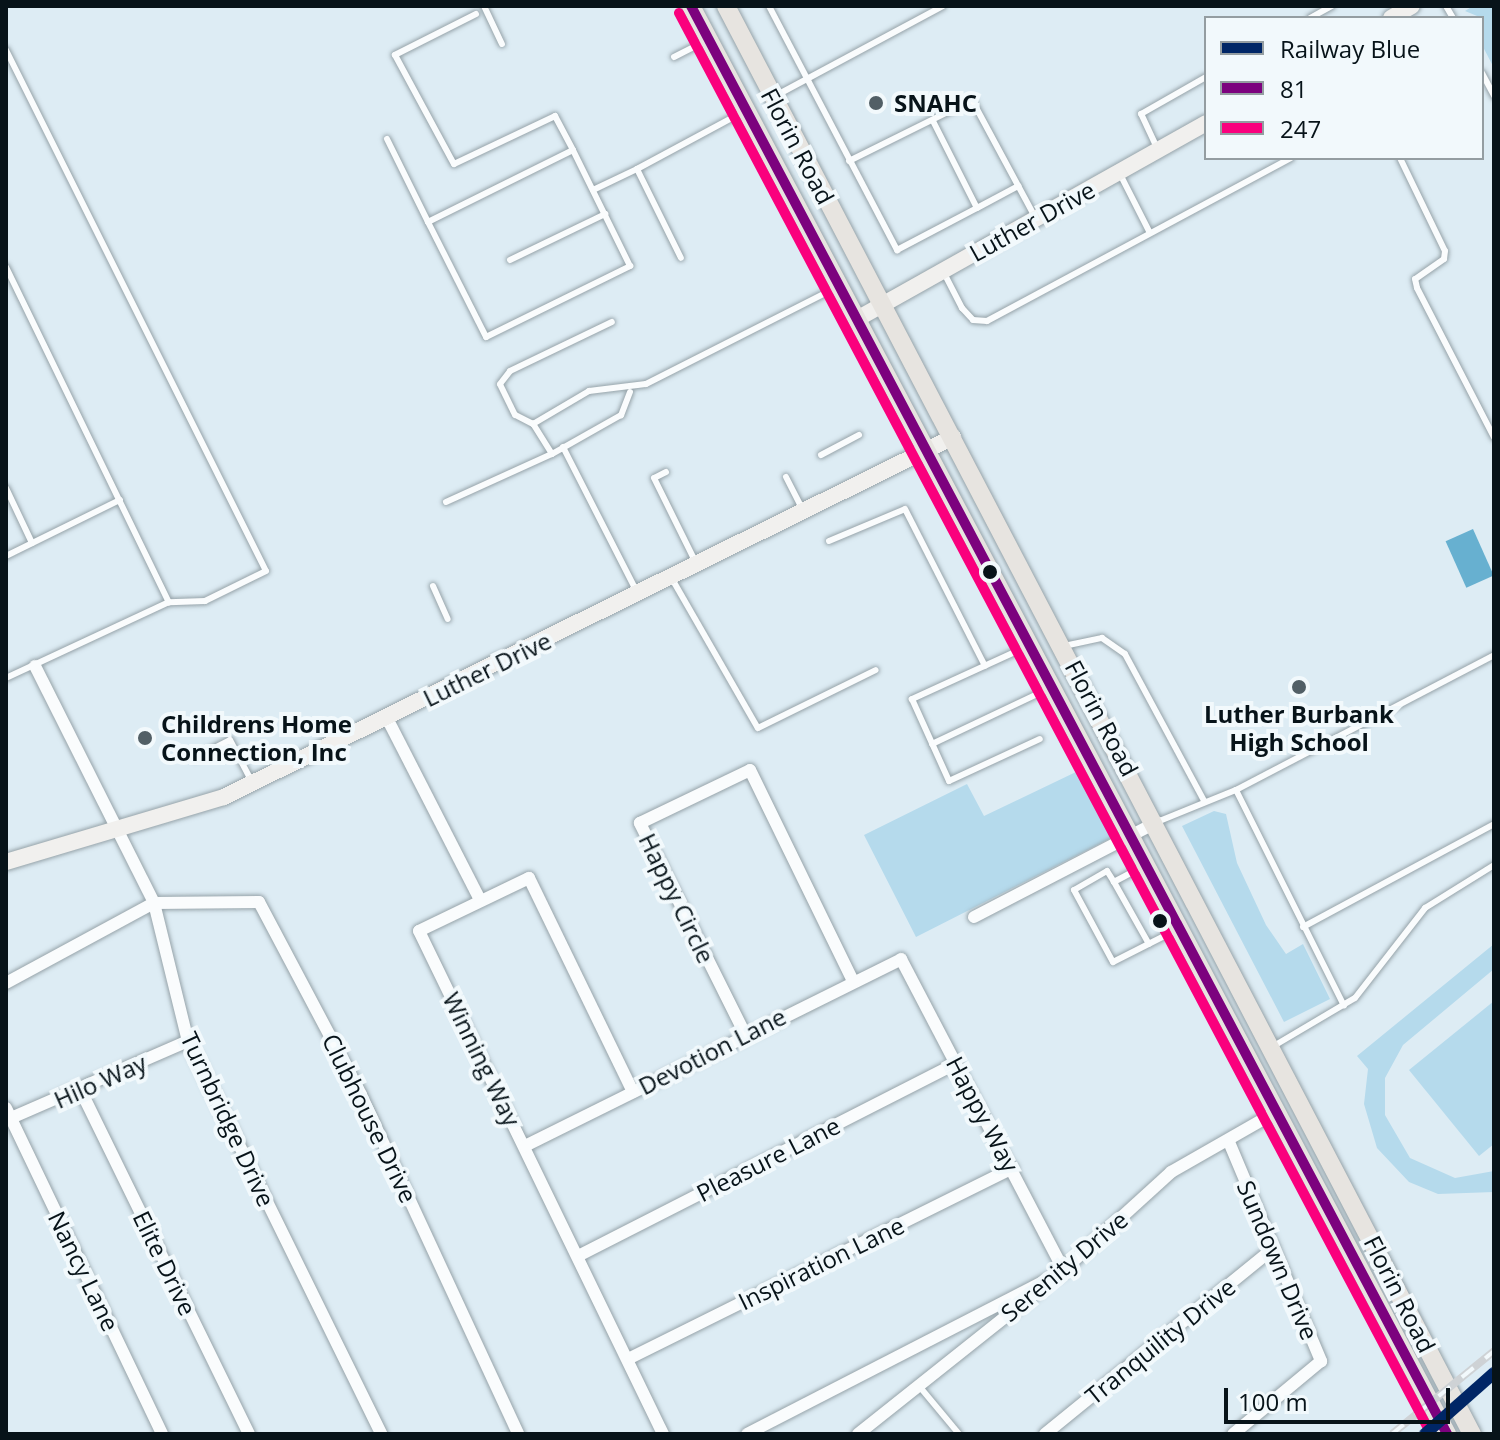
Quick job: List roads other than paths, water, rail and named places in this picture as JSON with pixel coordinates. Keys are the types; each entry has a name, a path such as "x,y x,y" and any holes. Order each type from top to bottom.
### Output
{"main road":[{"name":"Florin Road","path":"691,6 1133,834 1447,1434"},
{"name":"Florin Road","path":"726,6 1157,822 1472,1434"},
{"path":"1278,1111 1313,1126"}],"street":[{"path":"1394,16 1412,6"},
{"name":"Luther Drive","path":"857,319 1204,124"},
{"name":"Luther Drive","path":"6,862 118,829 253,783 953,437"},
{"name":"Turnbridge Drive","path":"35,666 154,903 188,1041 381,1434"},
{"path":"387,718 480,900 529,878 633,1092"},
{"name":"Happy Circle","path":"745,1034 640,823 750,770 853,981"},
{"path":"974,917 1157,822"},
{"name":"Winning Way","path":"480,900 419,931 630,1358 663,1434"},
{"name":"Clubhouse Drive","path":"154,903 259,902 361,1095 518,1434"},
{"path":"6,983 154,903"},
{"name":"Devotion Lane","path":"525,1146 901,959"},
{"name":"Happy Way","path":"901,959 1064,1271"},
{"name":"Hilo Way","path":"8,1113 81,1091 188,1041"},
{"name":"Pleasure Lane","path":"580,1255 955,1064"},
{"name":"Elite Drive","path":"81,1091 249,1434"},
{"name":"Serenity Drive","path":"858,1434 1064,1271 1171,1172 1229,1142 1278,1111"},
{"name":"Nancy Lane","path":"8,1113 162,1434"},
{"name":"Sundown Drive","path":"1229,1142 1321,1361 1233,1434"},
{"name":"Inspiration Lane","path":"630,1358 1012,1168"},
{"name":"Tranquility Drive","path":"1045,1434 1274,1248"},
{"path":"747,1434 1064,1271"}],"lane":[{"path":"484,6 502,44"},
{"path":"769,6 803,79 897,250 1018,186"},
{"path":"772,98 943,6"},
{"path":"1314,16 1332,6"},
{"path":"387,139 486,337 630,266 555,116 454,164 395,55 476,14"},
{"path":"674,57 709,40"},
{"path":"6,50 266,571 205,601 169,602 6,678"},
{"path":"1484,77 1494,96"},
{"path":"1158,150 1141,114 1204,78"},
{"path":"849,161 972,100 1036,219"},
{"path":"593,190 746,111"},
{"path":"933,121 977,208"},
{"path":"428,222 573,150"},
{"path":"943,271 962,308 973,320 987,321 1287,160"},
{"path":"1401,160 1445,251 1444,259 1415,279 1417,288 1494,437"},
{"path":"637,169 681,258"},
{"path":"1119,172 1150,233"},
{"path":"510,260 605,214"},
{"path":"6,267 169,602"},
{"path":"533,424 589,391 630,392 840,286"},
{"path":"552,454 533,424 515,415 500,384 510,371 612,322"},
{"path":"446,502 552,454 621,415 630,392"},
{"path":"821,455 859,435"},
{"path":"563,447 638,594"},
{"path":"666,472 654,478 697,564"},
{"path":"786,477 804,511"},
{"path":"6,488 32,543"},
{"path":"6,556 120,500"},
{"path":"829,541 905,509 985,666"},
{"path":"671,577 758,728 876,670"},
{"path":"433,586 448,619"},
{"path":"1064,646 1102,638 1125,654 1204,801"},
{"path":"1031,644 912,699 949,781 1040,739"},
{"path":"1157,822 1236,790 1494,655"},
{"path":"932,744 1054,686"},
{"path":"195,758 230,740 253,783"},
{"path":"1236,790 1344,1006"},
{"path":"1303,927 1494,824"},
{"path":"1114,882 1148,864"},
{"path":"1272,1047 1344,1006 1425,908 1494,865"},
{"path":"1149,944 1107,871 1074,890 1113,962 1149,944 1181,928"},
{"path":"919,1386 959,1434"}],"water":[{"path":"1473,529 1494,576 1466,588 1446,541"}],"railway":[{"path":"1392,1434 1494,1351"}],"rail line":[{"name":"Blue","path":"1425,1434 1494,1373"}],"place":[{"name":"SNAHC","path":"876,103"},
{"name":"Luther Burbank High School","path":"1299,687"},
{"name":"Childrens Home Connection, Inc","path":"145,738"}]}
